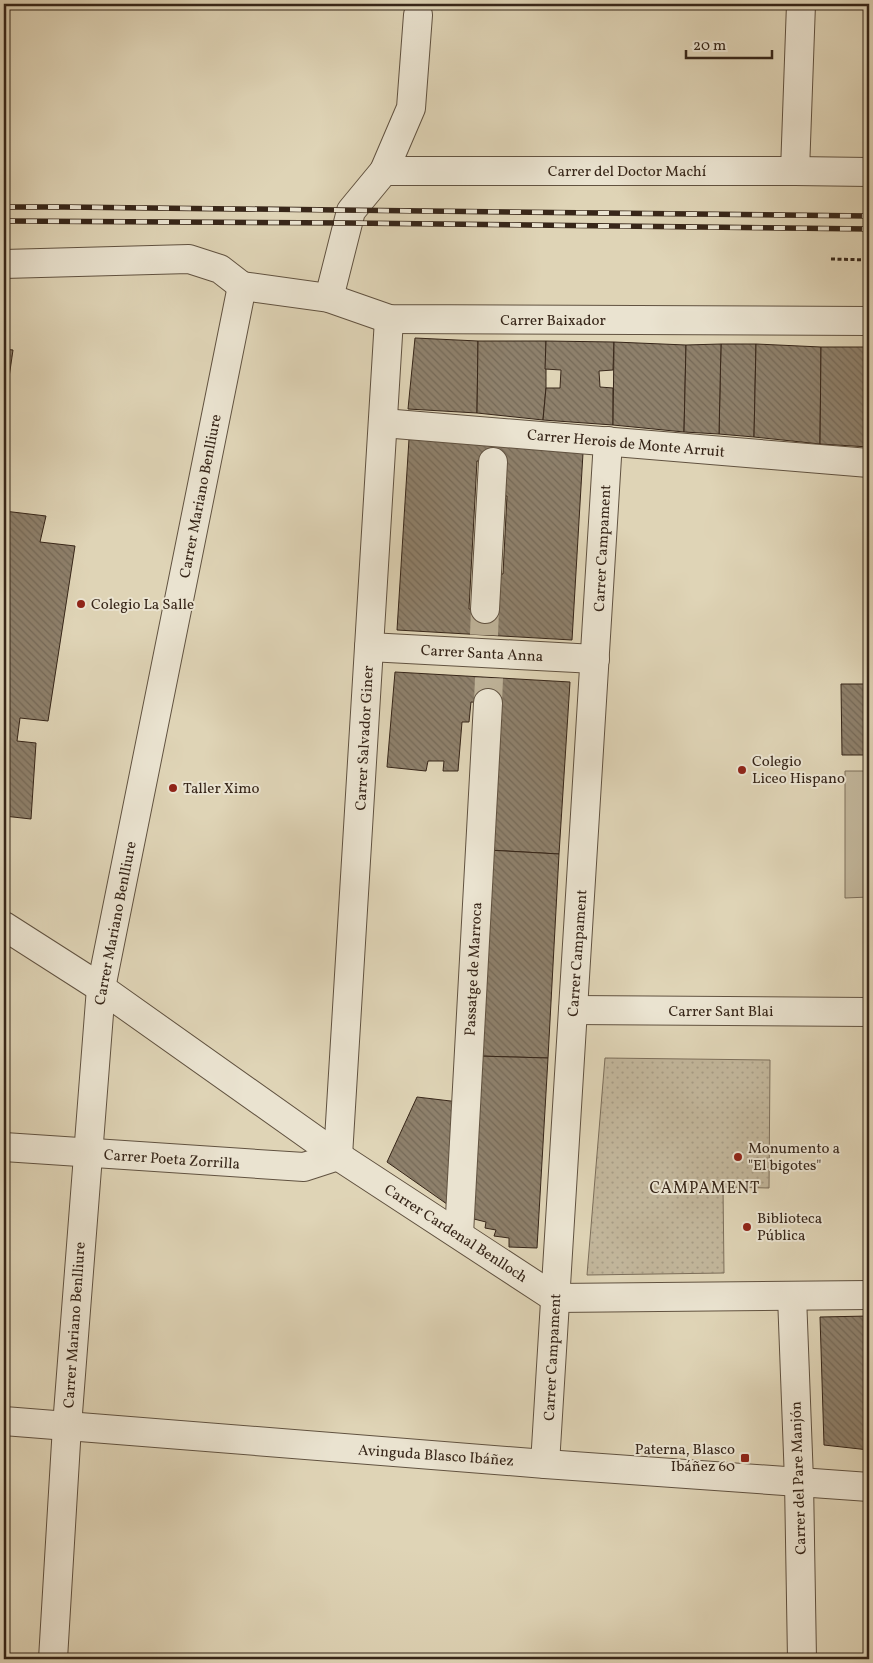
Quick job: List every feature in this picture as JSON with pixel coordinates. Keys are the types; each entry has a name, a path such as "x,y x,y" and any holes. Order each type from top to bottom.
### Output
{"street":[{"path":"795,171 801,4"},
{"path":"328,298 351,211 384,171 411,108 418,15"},
{"name":"Carrer del Doctor Machí","path":"384,171 869,172"},
{"path":"4,264 189,260 220,269 242,286"},
{"name":"Carrer Baixador","path":"242,286 328,298 389,319 869,321"},
{"name":"Carrer Mariano Benlliure","path":"53,1659 67,1426 100,988 242,286"},
{"name":"Carrer Salvador Giner","path":"338,1156 389,319"},
{"name":"Carrer Herois de Monte Arruit","path":"383,423 494,446 608,442 869,463"},
{"name":"Carrer Campament","path":"545,1464 608,442"},
{"name":"Passatge de Marroca","path":"459,1234 494,446"},
{"name":"Carrer Santa Anna","path":"369,647 486,656 595,659"},
{"name":"Carrer Cardenal Benlloch","path":"4,926 100,988 338,1156 555,1298"},
{"name":"Carrer Sant Blai","path":"573,1010 869,1012"},
{"name":"Carrer Poeta Zorrilla","path":"4,1148 304,1167 338,1156"},
{"path":"555,1298 869,1295"},
{"name":"Carrer del Pare Manjón","path":"792,1296 799,1481 802,1659"},
{"name":"Avinguda Blasco Ibáñez","path":"4,1421 545,1464 869,1487"}],"path":[{"path":"831,259 869,260"}],"shaded area":[{"path":"845,771 869,771 869,897 845,898"},
{"path":"605,1058 770,1060 769,1188 723,1187 724,1273 587,1275"}],"building":[{"path":"415,338 478,341 477,413 408,409"},
{"path":"478,341 546,341 546,388 543,420 477,413"},
{"path":"546,341 614,342 613,370 599,371 600,387 613,388 613,425 543,420 546,388 560,388 561,370 545,369"},
{"path":"614,342 686,345 684,432 613,425"},
{"path":"721,344 756,344 754,437 719,434"},
{"path":"721,344 719,434 684,432 686,345"},
{"path":"756,344 821,347 820,444 754,437"},
{"path":"821,347 869,347 869,447 820,444"},
{"path":"4,349 13,350 4,412"},
{"path":"409,439 583,453 572,640 397,630","holes":["477,461 498,462 502,496 507,496 503,574 491,574 494,610 469,609"]},
{"path":"4,511 46,516 40,542 75,546 48,721 20,718 17,741 36,743 31,819 4,816"},
{"path":"395,672 570,682 559,854 488,850 496,704 471,702 469,722 462,722 458,771 443,771 444,761 428,761 426,771 387,767"},
{"path":"841,684 869,684 869,755 842,755"},
{"path":"488,850 559,854 548,1058 478,1056"},
{"path":"478,1056 548,1058 537,1248 509,1247 509,1238 494,1236 496,1230 485,1228 486,1222 470,1218"},
{"path":"417,1097 459,1102 454,1209 387,1162"},
{"path":"869,1316 869,1450 824,1445 820,1317"}],"tunnel":[{"path":"484,635 485,609"},
{"path":"488,703 489,678"}],"railway":[{"path":"4,207 869,216"},
{"path":"4,221 869,229"}],"place":[{"name":"Colegio La Salle","path":"81,604"},
{"name":"Colegio Liceo Hispano","path":"742,770"},
{"name":"Taller Ximo","path":"173,788"},
{"name":"Monumento a \"El bigotes\"","path":"738,1157"},
{"name":"Biblioteca Pública","path":"747,1227"},
{"name":"Paterna, Blasco Ibáñez 60","path":"745,1458"}],"district":[{"name":"CAMPAMENT","path":"705,1187"}]}
